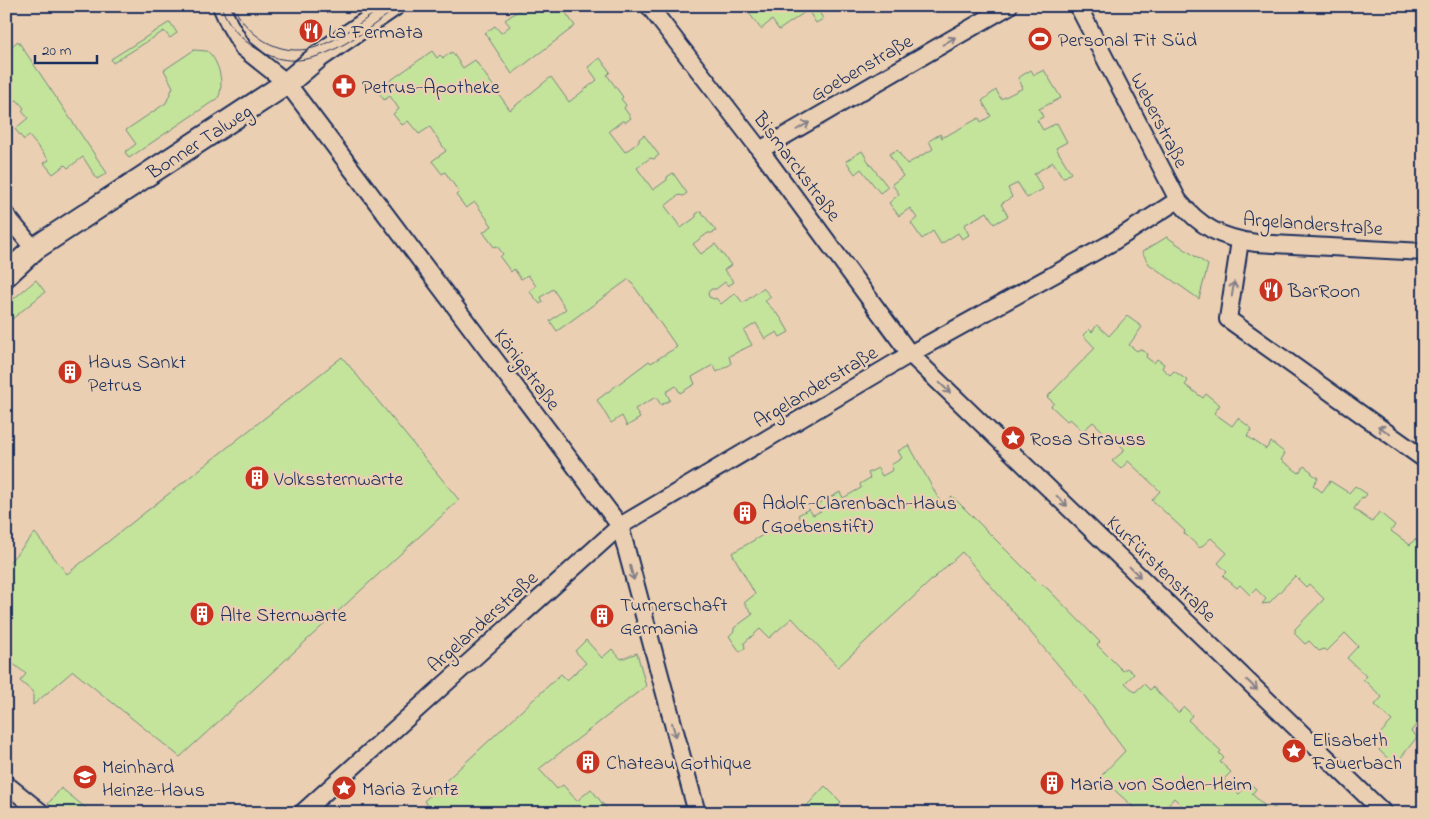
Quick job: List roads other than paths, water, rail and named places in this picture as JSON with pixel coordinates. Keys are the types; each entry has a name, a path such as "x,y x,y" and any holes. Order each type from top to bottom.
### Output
{"street":[{"name":"Königstraße","path":"221,6 243,48 287,83 620,526 697,813"},
{"name":"Bonner Talweg","path":"6,275 34,249 287,83 320,56 392,6"},
{"name":"Bismarckstraße","path":"649,6 760,150 910,354"},
{"name":"Goebenstraße","path":"760,150 1009,6"},
{"name":"Weberstraße","path":"1078,6 1178,200"},
{"name":"Argelanderstraße","path":"302,813 620,526 910,354 1111,243 1178,200 1199,223 1224,236 1240,241 1424,252"},
{"path":"6,214 34,249"},
{"path":"1240,241 1228,319 1424,459"},
{"name":"Kurfürstenstraße","path":"910,354 1384,813"},
{"path":"6,784 42,813"}],"tram line":[{"path":"221,6 231,25 251,45 276,58 295,60 314,57 350,41 400,6"},
{"path":"233,6 249,29 259,37 270,44 295,50 322,45 339,37 384,6"}],"place":[{"name":"La Fermata","path":"311,31"},
{"name":"Personal Fit Süd","path":"1040,39"},
{"name":"Petrus-Apotheke","path":"344,86"},
{"name":"BarRoon","path":"1271,290"},
{"name":"Haus Sankt Petrus","path":"70,372"},
{"name":"Rosa Strauss","path":"1013,438"},
{"name":"Volkssternwarte","path":"257,478"},
{"name":"Adolf-Clarenbach-Haus (Goebenstift)","path":"745,513"},
{"name":"Alte Sternwarte","path":"202,614"},
{"name":"Turnerschaft Germania","path":"602,616"},
{"name":"Elisabeth Fauerbach","path":"1294,751"},
{"name":"Chateau Gothique","path":"588,762"},
{"name":"Meinhard Heinze-Haus","path":"85,777"},
{"name":"Maria von Soden-Heim","path":"1052,783"},
{"name":"Maria Zuntz","path":"344,788"}]}
